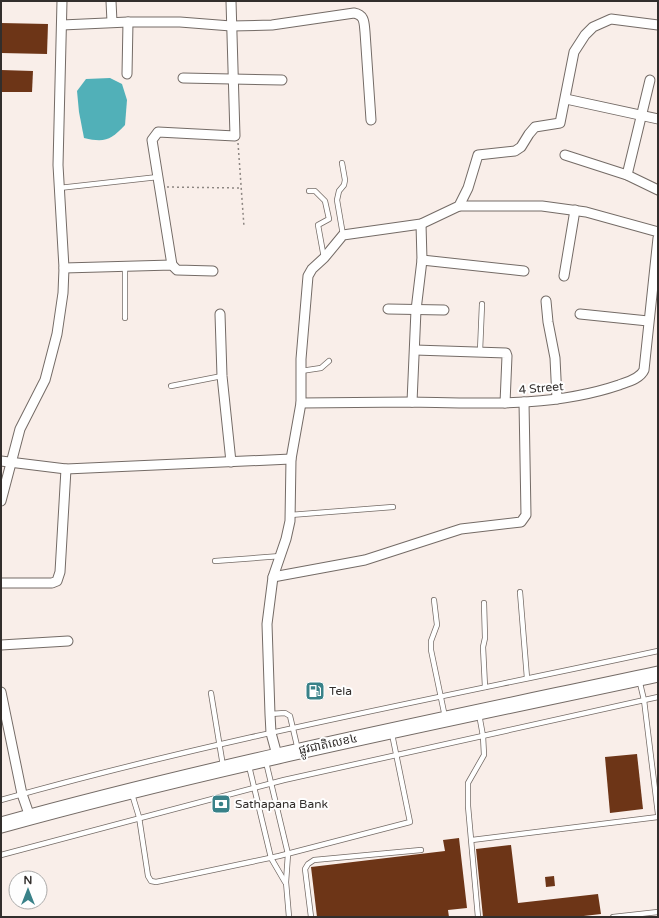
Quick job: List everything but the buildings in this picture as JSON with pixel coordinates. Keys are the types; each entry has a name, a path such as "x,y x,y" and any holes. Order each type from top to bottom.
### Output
{"highway":[{"name":"ផ្លូវជាតិលេខ៤","path":"1,825 131,790 248,762 658,674"}],"street":[{"path":"1,501 20,429 45,380 57,334 63,293 64,268 58,164 62,1"},
{"path":"111,1 112,22"},
{"path":"213,271 178,270 172,265 152,140 158,132 235,136 231,1"},
{"path":"62,25 112,22 180,22 231,26 272,25 354,13 360,14 364,19 371,120"},
{"path":"459,206 468,188 478,155 519,150 529,134 536,127 560,123 566,99 574,52 585,35 593,27 611,18 658,25"},
{"path":"127,74 128,22"},
{"path":"183,78 282,80"},
{"path":"627,175 650,80"},
{"path":"566,99 658,119"},
{"path":"565,155 627,175 658,190"},
{"path":"271,757 272,734 267,624 273,577 286,539 290,515 291,459 300,403 308,276 312,269 324,258 343,235 421,224 459,206 542,206 575,210 658,232"},
{"path":"564,276 575,210"},
{"path":"412,402 416,310 422,260 421,224"},
{"name":"4 Street","path":"300,403 412,402 472,404 524,402 580,397 604,390 640,376 644,370 658,238"},
{"path":"422,260 524,271"},
{"path":"64,268 172,265"},
{"path":"546,301 548,322 555,358 557,399"},
{"path":"388,309 444,310"},
{"path":"220,314 222,376 232,462"},
{"path":"580,314 648,321"},
{"path":"415,350 503,352 507,356 505,403"},
{"path":"273,577 365,560 461,530 521,522 526,515 524,402"},
{"path":"1,461 66,469 291,459"},
{"path":"1,583 52,583 57,581 60,572 66,469"},
{"path":"1,645 68,641"},
{"path":"1,692 22,794 30,817"}],"lane":[{"path":"342,163 345,180 344,185 339,191 337,200 343,235"},
{"path":"59,188 158,177"},
{"path":"309,192 316,191 326,201 329,219 318,225 324,258"},
{"path":"125,266 125,318"},
{"path":"480,351 482,304"},
{"path":"301,371 321,368 329,361"},
{"path":"171,386 222,376"},
{"path":"290,515 393,507"},
{"path":"215,561 281,556"},
{"path":"520,592 527,678"},
{"path":"434,600 437,625 431,641 431,650 445,719"},
{"path":"484,603 485,638 483,647 485,687"},
{"path":"1,800 124,767 219,745 440,696 658,651"},
{"path":"472,840 658,816 644,700 639,678"},
{"path":"211,693 223,768"},
{"path":"1,854 272,783 658,697"},
{"path":"478,917 468,806 468,783 484,755 483,736 479,712"},
{"path":"270,714 285,713 290,716 298,751"},
{"path":"131,790 139,817 148,876 151,881 156,882 271,858 410,822 392,731"},
{"path":"271,757 272,783 288,854 286,882 289,917"},
{"path":"248,762 271,858 286,882"},
{"path":"311,917 305,869 308,864 314,860 421,850"},
{"path":"613,917 658,912"}],"path":[{"path":"235,136 238,145 244,227"},
{"path":"159,187 240,188"}],"water":[{"path":"110,78 122,84 127,100 125,125 116,134 107,139 97,140 84,138 77,91 86,79"}],"place":[{"name":"Tela","path":"315,691"},
{"name":"Sathapana Bank","path":"221,804"}]}
